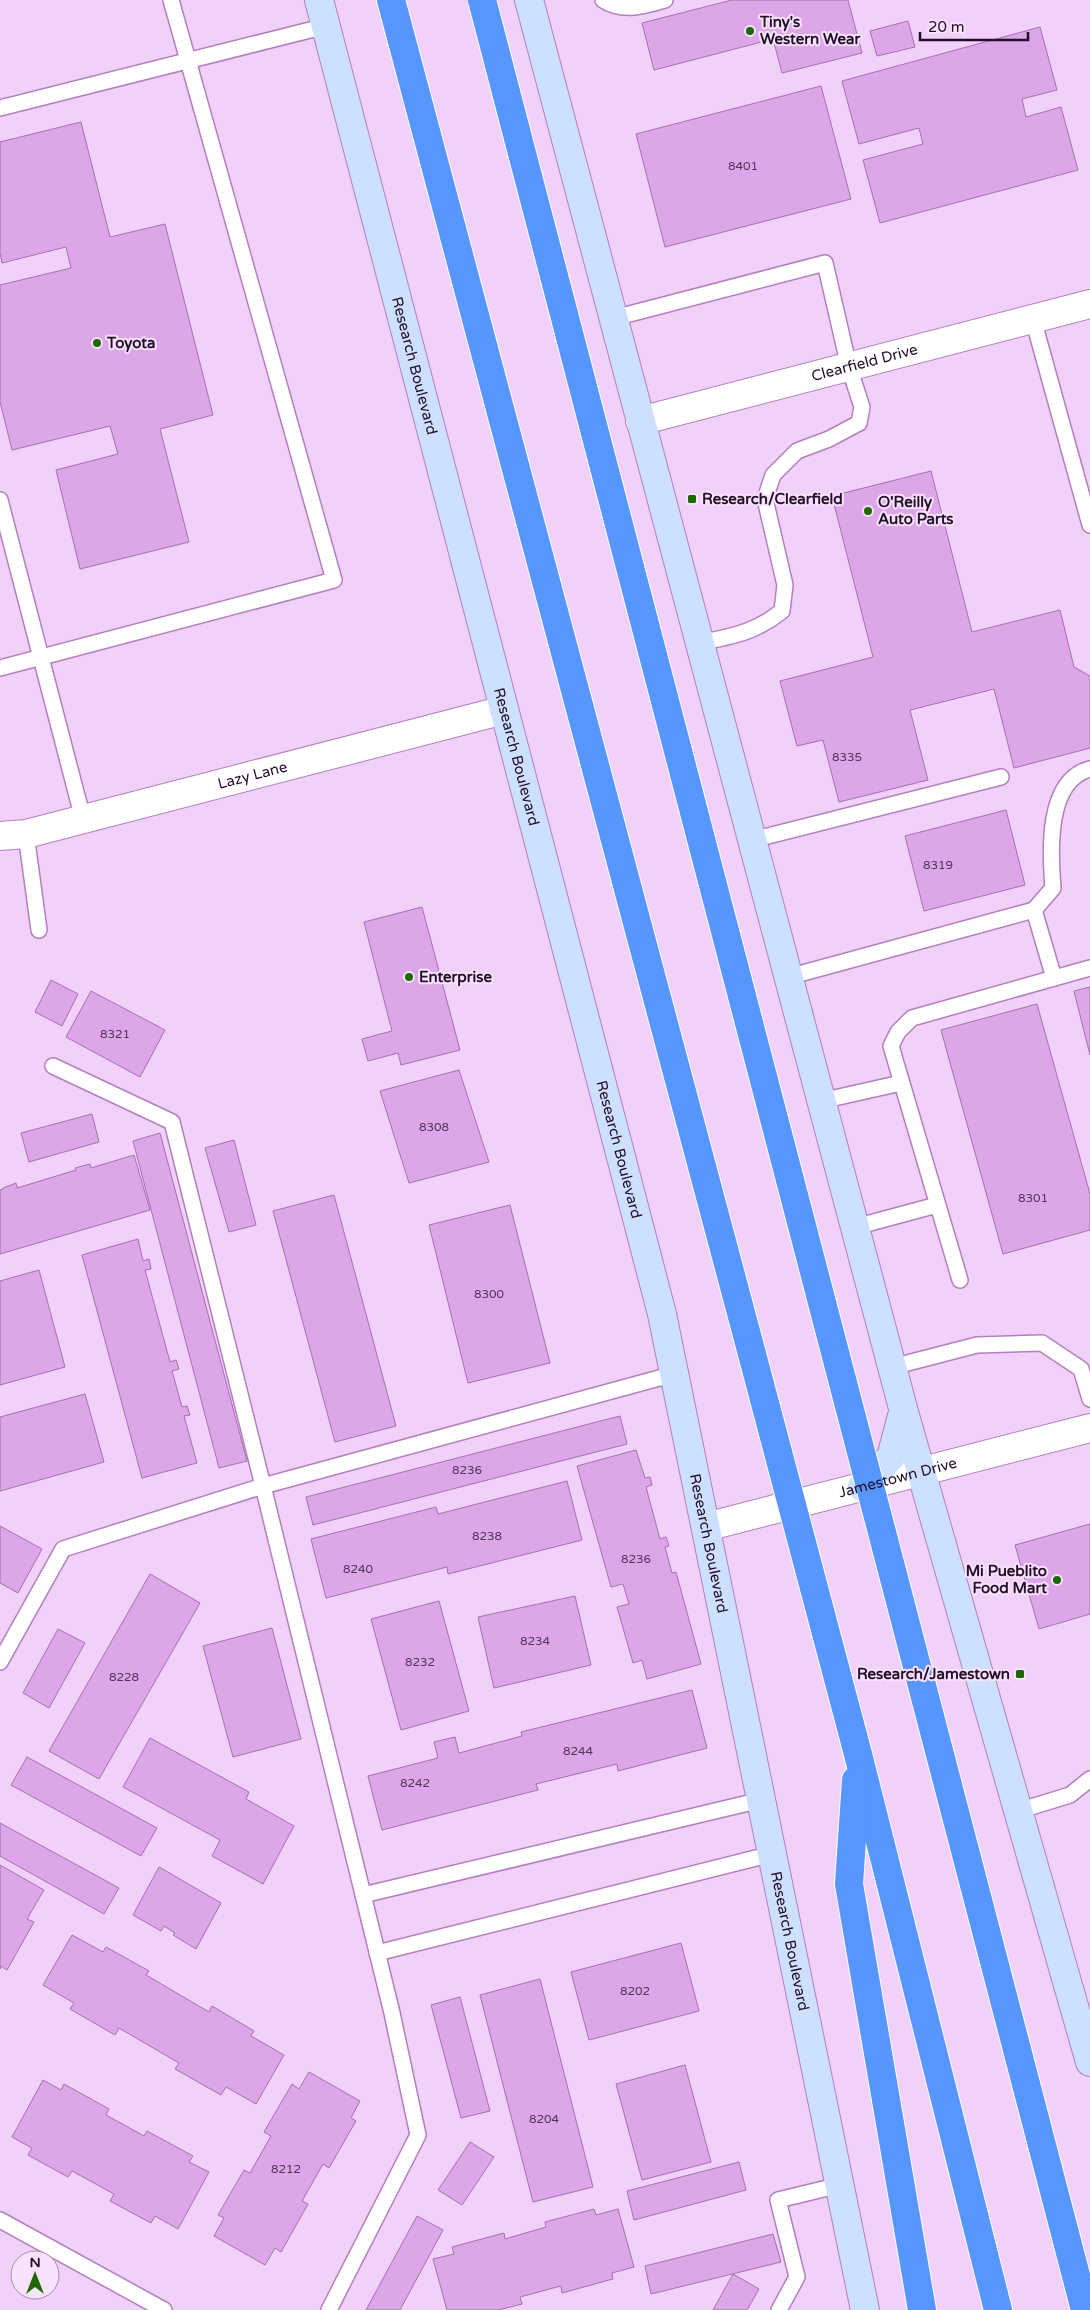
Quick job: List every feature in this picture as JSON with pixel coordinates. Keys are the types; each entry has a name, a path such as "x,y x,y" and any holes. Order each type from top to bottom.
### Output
{"highway":[{"path":"391,0 858,1754 998,2310"},
{"path":"482,0 1085,2310"},
{"path":"858,1754 849,1884 922,2310"}],"main road":[{"path":"529,0 920,1472 1088,2047"},
{"name":"Research Boulevard","path":"322,13 659,1304 865,2310"},
{"path":"862,1487 891,1457 904,1412"}],"street":[{"name":"Clearfield Drive","path":"640,421 1090,304"},
{"name":"Lazy Lane","path":"13,835 84,819 504,710"},
{"name":"Jamestown Drive","path":"706,1527 1090,1428"}],"lane":[{"path":"0,668 334,580 171,0"},
{"path":"603,0 614,5 628,7 640,7 665,0"},
{"path":"0,108 188,62 322,13"},
{"path":"614,318 826,263 849,367 862,406 858,423 829,439 796,451 773,475 765,499 785,585 782,611 766,624 749,632 699,643"},
{"path":"1033,319 1090,525"},
{"path":"0,500 84,819"},
{"path":"788,977 1034,910 1053,888 1050,857 1054,819 1063,788 1080,772 1090,769"},
{"path":"752,840 1001,776"},
{"path":"13,835 38,930"},
{"path":"1034,910 1054,978"},
{"path":"960,1280 891,1046 898,1032 912,1018 1090,968"},
{"path":"53,1066 172,1122 363,1895 418,2135 329,2310"},
{"path":"821,1101 902,1083"},
{"path":"855,1227 937,1205"},
{"path":"892,1367 977,1345 1042,1342 1081,1369 1090,1399"},
{"path":"0,1662 63,1549 263,1486 674,1374"},
{"path":"1018,1812 1070,1795 1090,1779"},
{"path":"363,1895 761,1800"},
{"path":"377,1953 772,1854"},
{"path":"779,2310 796,2277 778,2200 840,2185"},
{"path":"0,2220 164,2310"}],"building":[{"name":"Tiny's Western Wear","path":"732,0 848,0 862,53 782,73 773,39 654,70 642,23"},
{"path":"908,21 915,47 877,56 870,31"},
{"path":"1040,27 1057,90 1022,99 1026,117 1061,107 1078,170 880,223 863,160 923,144 919,128 859,144 842,81"},
{"path":"821,86 851,199 665,247 636,134"},
{"name":"Toyota","path":"81,122 110,237 165,224 213,415 160,429 189,542 80,569 56,470 118,454 110,426 12,450 0,402 0,285 71,268 66,247 2,263 0,253 0,142"},
{"path":"931,471 972,632 1060,610 1074,667 1090,676 1090,748 1014,768 994,689 910,710 928,780 839,802 823,740 797,746 780,681 873,657 832,496"},
{"path":"1006,810 1025,885 924,911 905,836"},
{"name":"Enterprise","path":"422,907 460,1050 401,1065 398,1053 368,1061 362,1039 392,1031 364,922"},
{"path":"51,980 78,994 62,1026 35,1012"},
{"path":"1090,987 1090,1055 1074,991"},
{"path":"91,991 165,1030 140,1077 66,1037"},
{"path":"1037,1004 1090,1194 1090,1230 1003,1254 941,1030"},
{"path":"459,1070 489,1162 409,1183 380,1091"},
{"path":"92,1114 99,1142 29,1162 21,1133"},
{"path":"160,1133 247,1461 219,1468 133,1141"},
{"path":"234,1140 256,1225 229,1232 205,1148"},
{"path":"134,1155 150,1210 0,1254 0,1190 16,1183 17,1188 76,1170 75,1168 90,1164 91,1168"},
{"path":"334,1195 396,1426 335,1442 273,1211"},
{"path":"510,1205 550,1363 468,1383 429,1225"},
{"path":"138,1239 143,1261 149,1259 151,1269 145,1270 170,1362 176,1360 179,1369 172,1371 182,1407 187,1406 190,1415 184,1416 197,1463 142,1478 82,1255"},
{"path":"39,1270 65,1367 0,1385 0,1281"},
{"path":"85,1394 104,1462 0,1491 0,1417"},
{"path":"620,1416 627,1444 313,1525 306,1497"},
{"path":"636,1450 645,1478 650,1477 652,1485 646,1487 660,1539 666,1537 669,1546 665,1547 672,1573 676,1572 701,1664 647,1679 642,1660 633,1663 617,1607 629,1604 623,1584 611,1587 577,1466"},
{"path":"567,1481 582,1540 448,1574 447,1567 326,1598 311,1539 436,1507 438,1514"},
{"name":"Mi Pueblito Food Mart","path":"1090,1524 1090,1614 1039,1629 1015,1545"},
{"path":"0,1526 42,1549 18,1593 0,1583"},
{"path":"150,1574 200,1603 99,1779 49,1751"},
{"path":"575,1596 591,1665 494,1688 478,1617"},
{"path":"439,1601 469,1711 401,1730 371,1619"},
{"path":"272,1628 301,1739 233,1757 203,1646"},
{"path":"58,1629 85,1643 49,1708 23,1693"},
{"path":"692,1690 707,1748 618,1771 617,1764 536,1784 538,1790 382,1830 368,1776 438,1758 434,1742 455,1737 459,1753 522,1736 521,1732"},
{"path":"150,1738 249,1792 246,1799 294,1826 263,1884 212,1856 220,1840 123,1787"},
{"path":"27,1757 157,1828 141,1856 11,1785"},
{"path":"0,1823 119,1888 104,1914 0,1856"},
{"path":"0,1865 44,1890 27,1919 34,1922 7,1970 1,1966 0,1969"},
{"path":"159,1867 221,1903 196,1949 173,1935 175,1933 164,1926 161,1931 133,1915"},
{"path":"72,1935 103,1952 106,1947 149,1971 146,1975 209,2012 212,2006 254,2031 251,2036 284,2055 256,2104 226,2087 221,2095 175,2069 179,2063 119,2028 115,2035 70,2009 74,2003 43,1985"},
{"path":"681,1943 699,2011 589,2040 571,1972"},
{"path":"540,1979 593,2187 533,2202 480,1995"},
{"path":"460,1997 490,2111 461,2118 431,2005"},
{"path":"685,2065 711,2162 642,2180 616,2084"},
{"path":"309,2072 360,2101 351,2118 356,2121 329,2168 323,2164 302,2201 308,2204 281,2252 275,2248 265,2265 214,2236 224,2218 218,2215 244,2170 250,2173 271,2136 264,2132 292,2084 299,2089"},
{"path":"43,2080 61,2090 64,2084 109,2109 106,2115 144,2136 147,2131 193,2156 189,2162 209,2172 178,2229 155,2216 151,2223 110,2201 114,2194 72,2171 68,2177 28,2155 32,2148 12,2137"},
{"path":"470,2142 494,2157 462,2205 438,2190"},
{"path":"739,2162 746,2190 634,2220 627,2191"},
{"path":"594,2209 596,2215 618,2209 634,2267 612,2273 613,2279 562,2293 561,2286 520,2297 522,2304 498,2310 447,2310 433,2259 454,2254 452,2247 504,2233 505,2239 546,2227 545,2222"},
{"path":"417,2216 443,2230 400,2310 366,2310"},
{"path":"773,2234 781,2262 651,2294 645,2266"},
{"path":"733,2274 759,2289 747,2310 713,2310"}],"place":[{"name":"Tiny's Western Wear","path":"750,31"},
{"name":"Toyota","path":"97,343"},
{"name":"Research/Clearfield","path":"692,499"},
{"name":"O'Reilly Auto Parts","path":"868,511"},
{"name":"Enterprise","path":"409,977"},
{"name":"Mi Pueblito Food Mart","path":"1057,1580"},
{"name":"Research/Jamestown","path":"1020,1674"}]}
